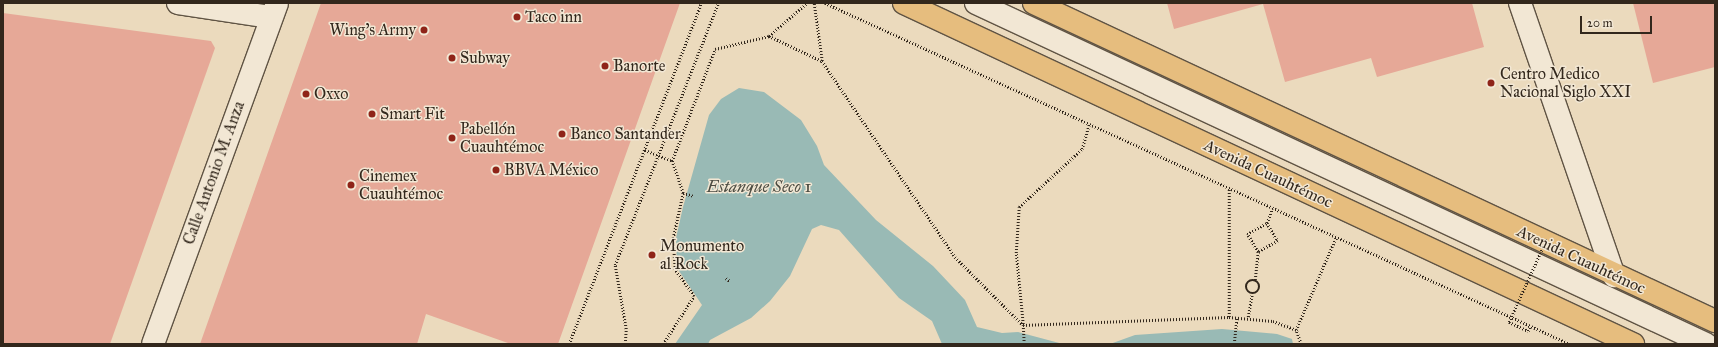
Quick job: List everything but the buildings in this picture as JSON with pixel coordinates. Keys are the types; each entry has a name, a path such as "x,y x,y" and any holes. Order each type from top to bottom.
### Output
{"main road":[{"name":"Avenida Cuauhtémoc","path":"904,3 1633,344"},
{"name":"Avenida Cuauhtémoc","path":"1034,3 1614,276 1715,321"}],"street":[{"path":"178,3 274,10"},
{"path":"976,3 1706,344"},
{"path":"1520,3 1614,276"},
{"name":"Calle Antonio M. Anza","path":"153,344 274,10"}],"path":[{"path":"569,344 702,3"},
{"path":"625,344 626,329 615,264 718,3"},
{"path":"663,344 694,296 675,270 673,238 683,193 672,161 715,49 769,36 808,3"},
{"path":"814,3 822,61 954,257 1023,325 1248,317 1273,321 1296,330"},
{"path":"825,3 1272,209 1570,344"},
{"path":"769,36 822,61"},
{"path":"1024,344 1016,253 1019,207 1082,149 1089,124"},
{"path":"644,150 672,161"},
{"path":"1229,188 1229,317"},
{"path":"683,193 694,196"},
{"path":"1248,317 1252,294 1260,288 1258,282 1255,280 1258,252 1247,234 1267,223 1272,209"},
{"path":"1258,252 1278,241 1267,223"},
{"path":"1301,344 1296,330 1336,237"},
{"path":"1530,326 1528,331 1509,322 1547,238"},
{"path":"726,278 730,281"},
{"path":"1252,294 1246,290 1245,285 1248,281 1255,280"},
{"path":"1234,344 1237,317"},
{"path":"571,340 574,344"}],"water":[{"name":"Estanque Seco 1","path":"739,88 764,92 801,120 817,146 824,165 876,220 933,266 965,300 977,327 1002,333 1018,332 1063,344 942,344 932,321 899,298 839,230 821,225 812,229 790,276 770,301 751,318 710,340 708,344 675,344 702,305 677,268 676,238 683,207 709,115 721,99"},
{"path":"1222,329 1277,334 1292,339 1293,344 1110,344 1135,335"}],"place":[{"name":"Taco inn","path":"517,17"},
{"name":"Wing's Army","path":"424,30"},
{"name":"Subway","path":"452,58"},
{"name":"Banorte","path":"605,66"},
{"name":"Centro Medico Nacional Siglo XXI","path":"1491,83"},
{"name":"Oxxo","path":"306,94"},
{"name":"Smart Fit","path":"372,114"},
{"name":"Banco Santander","path":"562,134"},
{"name":"Pabellón Cuauhtémoc","path":"452,138"},
{"name":"BBVA México","path":"496,170"},
{"name":"Cinemex Cuauhtémoc","path":"351,185"},
{"name":"Monumento al Rock","path":"652,255"}]}
